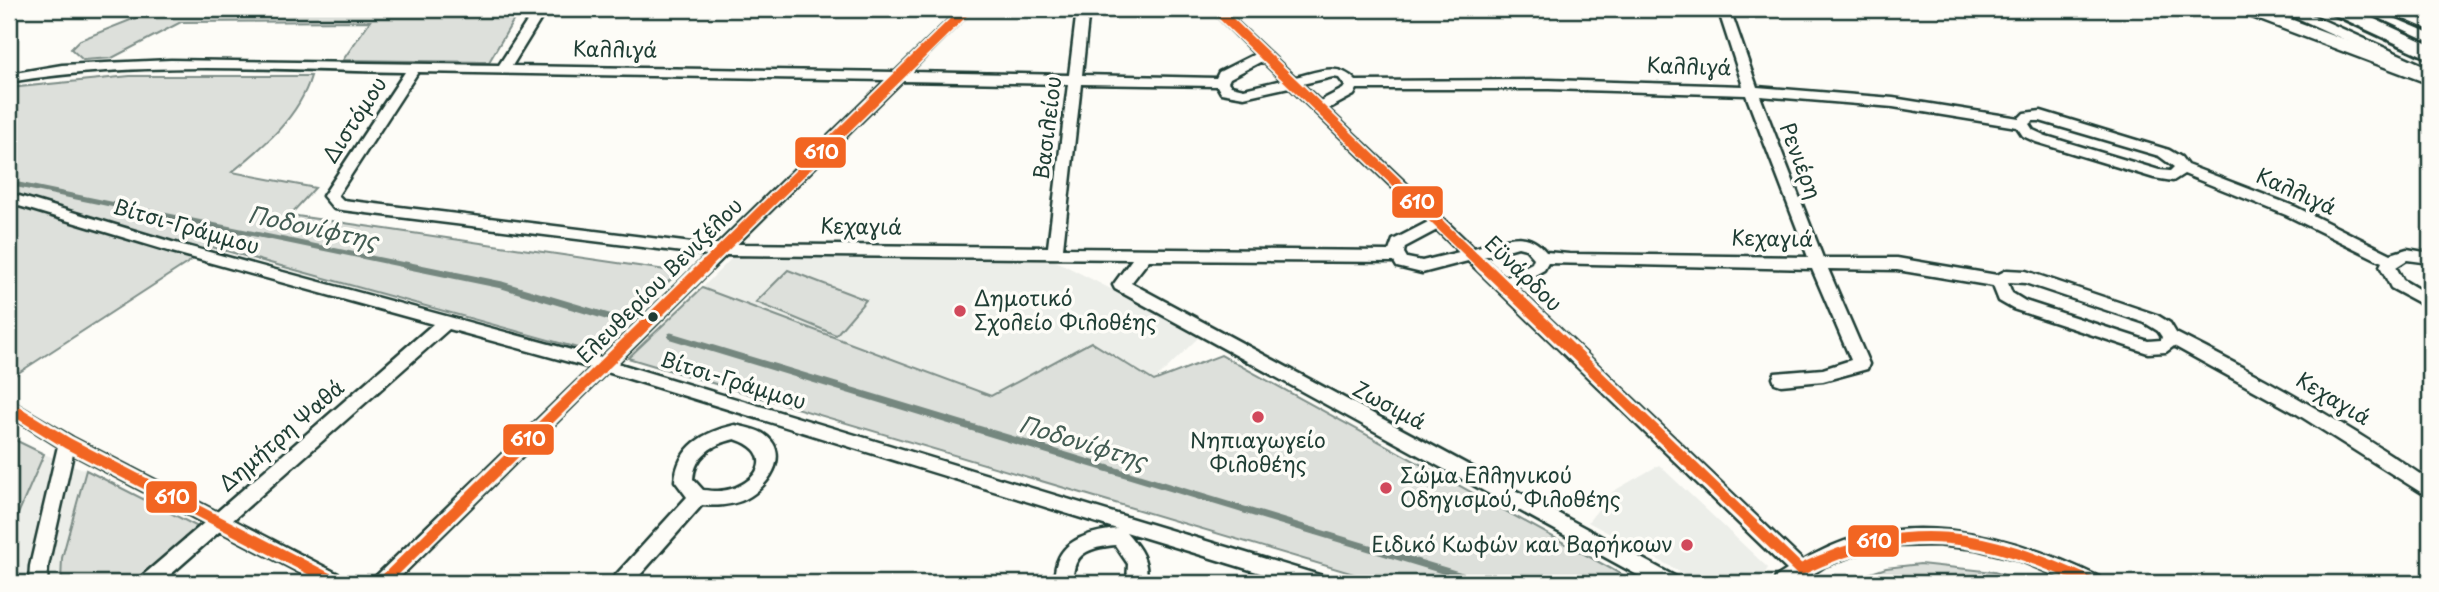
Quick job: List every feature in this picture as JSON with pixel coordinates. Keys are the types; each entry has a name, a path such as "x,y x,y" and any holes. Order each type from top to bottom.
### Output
{"main road":[{"path":"2246,9 2430,76"},
{"path":"2338,9 2430,53"},
{"path":"2366,9 2430,40"},
{"path":"2397,9 2430,24"}],"street":[{"path":"503,69 541,9"},
{"name":"Ελευθερίου Βενιζέλου","path":"382,583 967,9"},
{"name":"Βασιλείου","path":"1055,252 1083,9"},
{"name":"Εϋνάρδου","path":"1216,9 1800,570"},
{"name":"Ρενιέρη","path":"1724,9 1750,90 1816,262 1861,365 1833,373 1781,378"},
{"path":"2286,9 2430,76"},
{"path":"2425,9 2430,11"},
{"path":"1222,82 1224,75 1264,55"},
{"name":"Καλλιγά","path":"9,78 62,69 171,64 1222,82 1226,90 1237,93 1333,73 1343,75 1352,85 1512,83 1750,90 1879,100 2022,123 2034,136 2159,175 2173,176 2182,168"},
{"name":"Διστόμου","path":"330,196 415,67"},
{"path":"1319,108 1349,92 1352,85"},
{"name":"Καλλιγά","path":"2022,123 2029,116 2041,116 2164,153 2176,160 2182,168 2291,211 2391,260"},
{"name":"Κεχαγιά","path":"330,196 339,205 611,240 722,249 1398,257 1402,263 1416,268 1518,242 1531,244 1542,257 1569,260 1897,264 2000,281 2007,276 2026,277 2151,318 2164,327 2170,337 2263,384 2354,438 2430,491"},
{"name":"Βίτσι-Γράμμου","path":"9,198 445,323 604,365 1123,531 1319,583"},
{"path":"1398,257 1396,248 1402,241 1439,223"},
{"path":"2430,258 2401,255 2391,260 2388,266 2390,275 2397,284 2410,295 2430,303"},
{"name":"Ζωσιμά","path":"1143,256 1121,285 1669,583"},
{"path":"1504,285 1539,266 1542,257"},
{"path":"2000,281 2005,297 2019,304 2148,347 2166,346 2170,337"},
{"name":"Δημήτρη Ψαθά","path":"148,583 445,323"},
{"path":"9,407 67,443 337,583"},
{"path":"747,434 762,414"},
{"path":"722,434 747,434 759,438 766,446 769,456 762,478 752,488 732,498 710,500 698,497 684,481 688,459 697,448 722,434"},
{"path":"38,583 39,566 67,443"},
{"path":"621,583 698,497"},
{"path":"1064,583 1064,563 1071,552 1092,540 1123,531 1138,564 1136,583"},
{"path":"1783,583 1832,552 1863,542 1933,537 2009,550 2049,563 2092,583"}],"shaded area":[{"path":"158,9 520,9 489,62 343,60 370,21 181,22 112,58 83,60 71,49 80,40"},
{"path":"130,76 311,76 289,118 268,141 232,172 315,188 290,215 679,272 592,352 212,247 9,379 9,88"},
{"name":"Δημοτικό Σχολείο Φιλοθέης","path":"735,255 1052,259 1201,335 1154,381 1090,342 991,396 702,288"},
{"path":"788,270 866,300 836,335 756,302"},
{"path":"702,288 991,396 1091,342 1154,381 1221,355 1637,583 1384,583 628,358"},
{"path":"9,437 44,454 9,535"},
{"path":"44,454 86,470 62,558 61,583 9,583 9,535"},
{"name":"Ειδικό Κωφών και Βαρήκοων","path":"1659,465 1768,568 1759,583 1701,583 1588,522 1612,492"},
{"path":"86,470 198,527 133,583 61,583 62,558"},
{"path":"1920,564 1994,572 2031,583 1842,583 1886,568"}],"waterway":[{"name":"Ποδονίφτης","path":"9,183 414,267"},
{"name":"Ποδονίφτης","path":"405,265 502,285 609,317"},
{"name":"Ποδονίφτης","path":"671,336 1485,583"}],"transit line":[{"name":"610","path":"382,583 967,9"},
{"name":"610","path":"1216,9 1800,570 1837,552 1873,541 1910,536 1946,537 2019,553 2092,583"},
{"name":"610","path":"9,407 67,443 337,583"}],"place":[{"name":"Δημοτικό Σχολείο Φιλοθέης","path":"960,311"},
{"name":"Νηπιαγωγείο Φιλοθέης","path":"1258,417"},
{"name":"Σώμα Ελληνικού Οδηγισμού, Φιλοθέης","path":"1386,488"},
{"name":"Ειδικό Κωφών και Βαρήκοων","path":"1687,545"}]}
